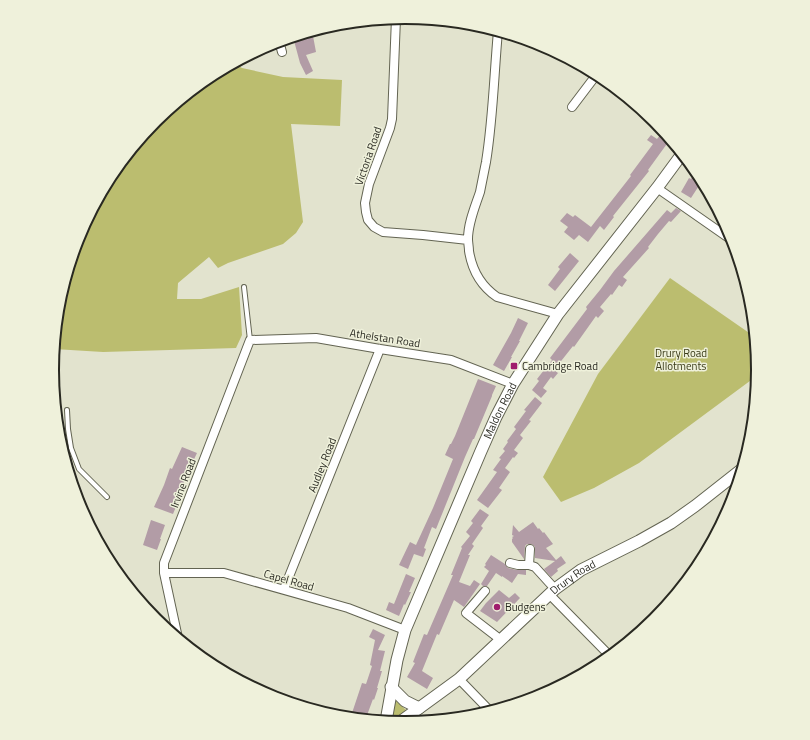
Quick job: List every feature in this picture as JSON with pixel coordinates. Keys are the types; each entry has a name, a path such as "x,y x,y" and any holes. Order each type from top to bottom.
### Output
{"main road":[{"name":"Maldon Road","path":"387,715 391,687 405,630 496,417 513,384 558,314 679,158"},
{"name":"Drury Road","path":"408,716 459,679 552,591 581,570 671,523 735,475"},
{"path":"391,687 405,700 419,708"}],"street":[{"name":"Victoria Road","path":"396,24 392,119 369,184 365,204 368,220 374,227 383,232 468,240"},
{"path":"498,37 486,162 480,191 471,220 468,240 471,262 475,272 482,282 490,292 497,297 558,314"},
{"path":"281,47 282,52"},
{"path":"572,107 592,79"},
{"path":"657,188 723,234"},
{"name":"Athelstan Road","path":"250,340 316,338 451,360 513,384"},
{"name":"Irvine Road","path":"176,629 164,573 164,563 250,340"},
{"name":"Audley Road","path":"284,589 380,349"},
{"path":"529,565 530,549"},
{"path":"510,563 535,567 552,591 606,652"},
{"name":"Capel Road","path":"164,573 224,572 348,608 405,630"},
{"path":"485,591 466,613 501,640"},
{"path":"459,679 485,706"}],"lane":[{"path":"244,287 250,340"},
{"path":"67,410 71,448 79,469 107,497"}],"green space":[{"path":"239,66 283,77 342,80 340,126 291,124 303,222 296,233 283,244 228,263 218,268 209,257 178,283 177,299 201,299 239,287 242,335 236,348 103,352 60,349 62,325 71,280 85,238 105,197 130,159 160,125 194,95"},
{"name":"Drury Road Allotments","path":"670,278 749,333 751,381 639,463 594,488 561,502 543,477 598,374"},
{"path":"395,700 406,710 399,716 392,715"}],"building":[{"path":"313,37 316,52 306,55 313,71 306,75 300,63 294,42"},
{"path":"651,135 657,139 660,136 667,144 648,170 649,171 613,216 614,217 604,230 600,226 588,242 579,235 574,240 564,232 568,227 560,221 567,213 573,217 575,215 591,227 631,176 630,175 653,144 647,140"},
{"path":"692,177 698,187 691,198 681,192 689,178 691,179"},
{"path":"676,208 681,211 671,222 669,221 648,247 649,248 623,277 627,280 622,287 619,285 612,295 611,294 600,307 604,311 598,318 596,316 574,347 573,346 554,370 558,373 553,379 551,377 543,388 547,391 541,398 532,390 539,381 537,379 552,360 550,358 587,309 586,307 614,271 667,210 671,213"},
{"path":"570,253 579,261 555,291 548,285 560,269 558,267"},
{"path":"518,318 528,323 504,371 493,365"},
{"path":"478,379 496,386 436,529 432,527 424,548 426,549 423,557 414,554 408,569 399,565 410,542 416,545 433,508 453,459 445,455 455,436"},
{"path":"535,397 542,403 520,435 523,438 514,450 518,453 505,468 510,472 499,488 502,490 488,508 477,500 497,472 493,470 501,459 499,458 505,451 503,449 508,442 507,441 516,429 514,427 526,411 524,410"},
{"path":"182,447 197,453 187,472 182,492 173,514 154,507 170,468 172,469"},
{"path":"480,509 489,515 481,526 483,528 472,544 474,546 468,555 470,555 459,582 470,586 474,580 480,584 464,607 454,600 439,635 437,634 422,671 433,678 427,689 407,677 415,663 413,662 424,634 427,635 453,575 451,575 462,548 461,547 470,536 466,532 473,523 471,521"},
{"path":"151,520 165,525 157,550 143,545"},
{"path":"533,522 538,529 539,528 543,533 544,532 553,544 546,548 556,560 561,556 566,563 557,569 558,571 551,577 544,569 555,561 535,558 535,547 531,544 527,544 525,546 524,559 512,542 512,537 514,536 512,535 513,525 519,532"},
{"path":"491,555 505,564 508,568 526,570 526,575 518,574 512,583 496,573 487,586 483,586 481,584 489,571 484,567"},
{"path":"406,574 415,578 409,592 411,592 399,616 386,610 389,602 394,604"},
{"name":"Budgens","path":"499,590 509,598 515,593 520,598 497,622 480,611"},
{"path":"373,629 385,635 378,650 385,651 378,688 368,714 352,712 362,683 366,684 372,666 370,665 375,640 369,637"}],"place":[{"name":"Cambridge Road","path":"514,366"},
{"name":"Budgens","path":"497,607"}]}
